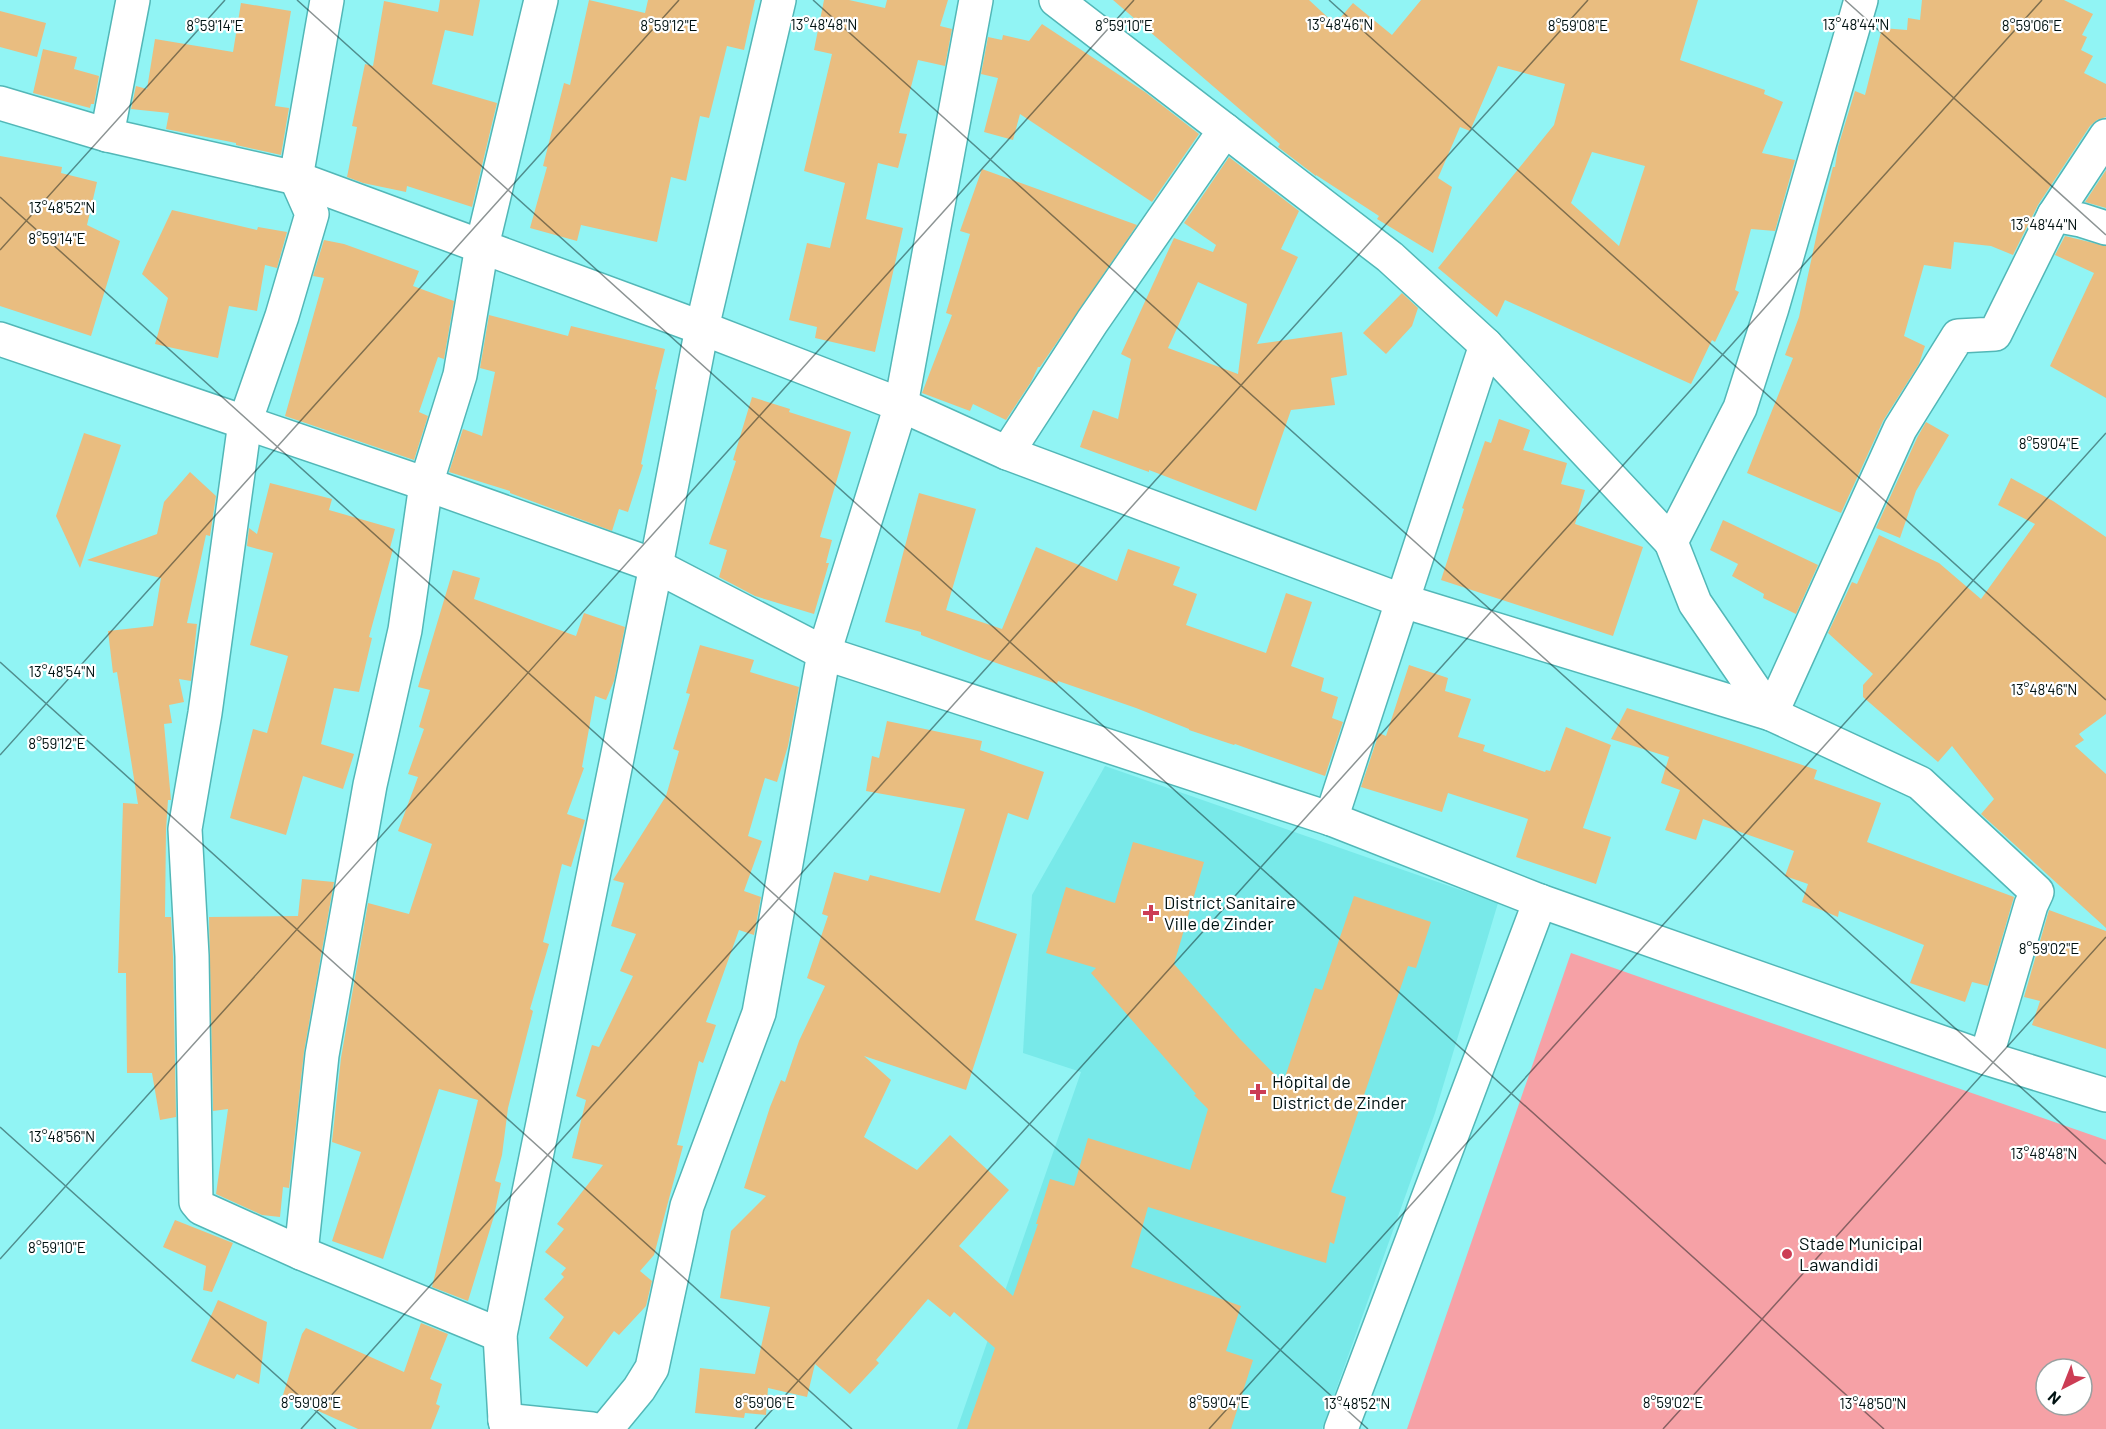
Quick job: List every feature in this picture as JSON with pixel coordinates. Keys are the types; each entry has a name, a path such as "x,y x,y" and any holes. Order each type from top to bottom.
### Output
{"street":[{"path":"107,135 133,0"},
{"path":"327,0 296,178 312,214 282,316 245,422 205,713 185,829 192,956 196,1202 201,1208 301,1253 500,1335"},
{"path":"301,1253 322,1055 370,785 405,630 426,484 460,375 482,246 541,0"},
{"path":"592,1429 506,1425 500,1335 702,328 779,0"},
{"path":"606,1429 639,1389 652,1368 687,1206 759,1012 824,653 901,405 976,0"},
{"path":"1056,0 1390,257 1486,345 1671,542 1695,603 1771,714"},
{"path":"1671,542 1740,408 1772,308 1861,0"},
{"path":"0,103 107,135 296,178 702,328 901,405 1007,453 1403,601 1771,714 1920,783 2037,892 2031,905 1986,1058"},
{"path":"1007,453 1092,322 1225,129"},
{"path":"1771,714 1900,429 1958,336 1995,334 2054,215 2106,136"},
{"path":"2054,215 2082,220 2106,228"},
{"path":"0,339 426,484 656,566 824,653 1331,819 1540,901 1986,1058 2106,1095"},
{"path":"1331,819 1486,345"},
{"path":"1341,1429 1540,901"}],"shaded area":[{"name":"Hôpital de District de Zinder","path":"1105,766 1498,903 1435,1113 1322,1429 957,1429 1081,1072 1023,1053 1032,895"},
{"name":"Stade Municipal Lawandidi","path":"1571,953 2106,1140 2106,1429 1407,1429"}],"building":[{"path":"440,0 480,0 473,36 445,30 432,84 497,103 472,207 407,186 406,192 363,183 347,177 357,127 352,126 365,64 373,66 384,1 438,12"},
{"path":"589,0 645,13 648,0 755,0 744,50 727,46 709,118 700,116 686,181 671,177 657,242 581,225 577,241 530,228 547,167 543,166 564,83 570,85"},
{"path":"824,0 849,0 885,8 887,0 948,0 940,26 952,29 945,66 918,60 899,133 907,134 898,168 878,163 866,219 903,228 875,352 815,338 817,327 789,320 807,243 830,248 845,183 804,171 832,54 814,50"},
{"path":"1113,0 1309,0 1335,24 1353,3 1392,35 1421,0 1698,0 1680,60 1765,90 1764,94 1783,102 1762,153 1795,160 1775,231 1751,229 1735,290 1739,292 1715,342 1712,340 1691,384 1505,300 1497,317 1438,268 1554,125 1565,84 1498,66 1470,131 1460,127 1438,178 1452,187 1433,253 1377,219 1379,216 1316,176 1278,147 1280,144","holes":["1592,152 1645,166 1619,246 1571,203"]},
{"path":"1922,0 2064,0 2093,14 2082,35 2087,37 2081,50 2093,56 2084,73 2106,84 2106,117 2090,126 2038,205 2013,255 1991,246 1954,242 1951,269 1924,265 1904,336 1925,346 1919,364 1883,421 1841,513 1747,473 1793,358 1785,355 1799,317 1820,219 1855,91 1865,95 1882,28 1907,30 1908,18 1920,20"},
{"path":"241,3 291,11 275,106 289,108 281,155 166,129 169,113 131,109 136,86 147,89 155,39 233,52"},
{"path":"0,11 46,23 37,57 0,47"},
{"path":"1042,24 1145,92 1199,134 1152,202 1020,114 1013,140 984,132 998,78 981,74 988,37 1002,40 1003,35 1029,41"},
{"path":"43,49 77,57 74,69 99,76 94,104 91,104 90,108 33,93"},
{"path":"0,156 62,167 61,173 97,182 87,225 120,241 91,336 0,306"},
{"path":"1229,157 1299,211 1281,249 1298,257 1257,344 1342,332 1347,375 1331,378 1335,405 1291,410 1256,511 1149,470 1149,472 1080,447 1093,410 1118,419 1131,359 1121,354 1174,238 1213,252 1216,245 1184,223","holes":["1198,282 1247,304 1238,374 1168,348"]},
{"path":"982,169 1137,225 1038,367 1006,420 973,404 970,411 922,393 952,315 946,313 970,234 960,231"},
{"path":"2106,170 2106,208 2085,202"},
{"path":"172,210 257,230 258,227 287,232 277,268 265,265 257,311 229,306 218,358 155,344 168,298 142,274"},
{"path":"2065,236 2106,246 2106,398 2050,366 2094,273 2055,255"},
{"path":"324,240 344,244 419,271 413,286 454,301 444,359 438,357 419,412 428,416 414,460 285,416 324,278 313,276"},
{"path":"1402,293 1418,308 1412,326 1386,354 1363,333"},
{"path":"489,315 568,336 571,326 665,349 655,389 657,390 641,464 643,465 628,512 619,509 612,531 510,493 510,491 449,472 463,429 482,436 495,372 480,368"},
{"path":"752,397 790,409 789,412 851,432 820,537 832,540 826,563 829,563 814,614 755,596 719,577 727,550 709,544 736,461 733,460"},
{"path":"1499,419 1530,430 1523,450 1567,463 1561,484 1585,490 1575,524 1643,547 1613,636 1441,580 1485,441 1491,443"},
{"path":"1926,422 1949,435 1916,491 1900,538 1876,528"},
{"path":"84,433 121,445 80,568 56,516"},
{"path":"190,472 216,496 210,536 206,535 187,623 197,624 191,681 179,679 184,702 169,705 172,723 164,724 171,800 168,800 166,830 165,917 171,917 176,1117 160,1120 152,1073 127,1073 126,973 118,973 123,803 138,804 117,672 113,673 108,631 153,626 161,578 87,560 157,534 164,502"},
{"path":"2011,478 2053,501 2106,537 2106,714 2079,734 2084,740 2075,746 2106,774 2106,928 1981,814 1994,799 1952,746 1938,762 1863,697 1863,685 1873,674 1828,633 1852,582 1857,584 1879,535 1939,563 1981,599 2035,524 1998,505"},
{"path":"270,483 332,499 329,510 395,529 390,548 393,549 369,637 372,638 359,692 334,688 321,744 354,754 343,789 303,776 286,835 230,818 253,729 267,733 288,656 250,645 273,553 247,546 249,528 257,534"},
{"path":"919,493 976,509 946,610 1002,629 1036,547 1117,581 1128,549 1180,567 1173,585 1197,594 1186,625 1266,653 1286,593 1312,602 1291,666 1324,678 1321,691 1338,697 1332,718 1343,722 1325,776 1189,730 1136,708 1058,681 1057,684 985,659 921,635 921,632 885,622"},
{"path":"1723,520 1818,565 1796,614 1763,598 1764,594 1732,576 1738,564 1710,550"},
{"path":"453,570 480,578 474,599 576,636 584,613 625,627 614,681 606,700 595,696 582,767 584,768 567,814 585,820 571,867 562,864 543,942 549,944 530,1009 533,1011 508,1108 502,1155 495,1181 501,1183 494,1216 468,1301 432,1287 478,1100 439,1089 383,1259 332,1241 361,1152 332,1142 341,1058 368,903 409,914 432,844 398,831 418,777 408,774 424,729 419,727 430,690 418,687"},
{"path":"700,645 754,660 750,672 799,687 788,746 777,782 765,778 748,836 762,841 744,891 761,897 754,935 739,930 706,1022 716,1025 703,1063 699,1061 677,1145 683,1146 654,1255 640,1271 652,1281 646,1306 619,1335 614,1331 587,1367 549,1338 564,1317 544,1299 564,1277 561,1274 566,1268 545,1252 564,1229 557,1224 603,1165 572,1158 586,1100 576,1096 592,1045 599,1047 633,976 620,971 636,934 611,926 624,883 613,880 666,796 679,751 673,749 690,694 686,693"},
{"path":"1409,665 1448,678 1445,691 1471,699 1458,737 1485,745 1483,751 1545,772 1550,771 1566,727 1611,745 1583,828 1611,837 1596,884 1516,857 1528,819 1448,793 1442,812 1361,787 1379,733 1386,736"},
{"path":"1627,708 1817,770 1814,779 1881,803 1867,842 2014,897 1988,986 1972,982 1965,1002 1910,983 1924,945 1839,911 1838,917 1802,902 1808,884 1785,876 1794,851 1703,819 1696,840 1665,830 1680,790 1661,783 1669,757 1611,739"},
{"path":"887,721 982,741 980,750 1044,772 1028,820 1008,813 975,920 1017,934 966,1090 864,1056 891,1080 864,1137 917,1170 950,1135 1009,1190 959,1246 1013,1296 1038,1224 1036,1224 1050,1179 1074,1186 1088,1138 1190,1170 1208,1109 1091,973 1096,968 1046,953 1066,887 1115,903 1133,842 1204,862 1174,964 1239,1038 1283,1083 1315,988 1322,990 1354,896 1431,922 1416,968 1408,966 1331,1192 1346,1197 1334,1244 1330,1242 1326,1263 1148,1207 1131,1267 1241,1306 1226,1351 1253,1360 1231,1429 967,1429 995,1348 954,1312 950,1317 928,1299 876,1360 879,1363 850,1394 815,1364 807,1397 768,1388 766,1415 745,1413 744,1418 695,1413 700,1368 755,1374 770,1307 720,1298 731,1231 766,1196 744,1188 770,1107 781,1080 785,1082 799,1041 825,986 807,978 828,916 822,914 834,872 868,881 870,875 940,893 965,809 866,791 872,756 879,758"},
{"path":"302,879 334,882 304,1052 289,1188 283,1187 280,1217 262,1215 216,1194 228,1109 213,1111 209,917 298,916"},
{"path":"2049,910 2106,931 2106,1049 2032,1025 2040,1001 2024,997"},
{"path":"175,1220 233,1243 212,1292 203,1290 206,1266 163,1247"},
{"path":"218,1300 267,1322 259,1384 237,1374 234,1379 191,1361"},
{"path":"421,1323 448,1334 430,1379 442,1384 436,1404 440,1406 431,1429 358,1429 283,1395 302,1334 306,1328 404,1372"}],"place":[{"name":"District Sanitaire Ville de Zinder","path":"1151,913"},
{"name":"Hôpital de District de Zinder","path":"1258,1092"},
{"name":"Stade Municipal Lawandidi","path":"1787,1254"}]}
